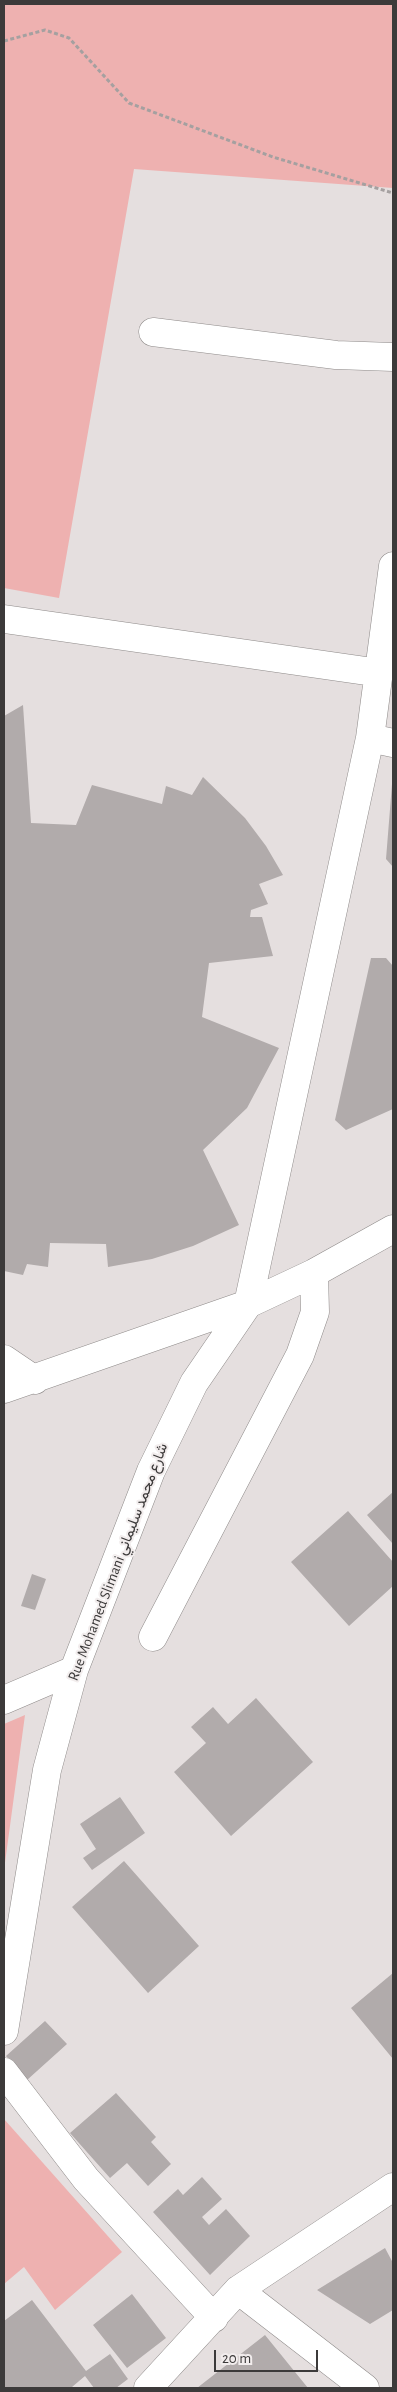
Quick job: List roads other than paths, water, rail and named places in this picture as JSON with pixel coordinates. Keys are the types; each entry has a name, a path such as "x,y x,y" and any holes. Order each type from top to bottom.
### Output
{"street":[{"path":"153,332 336,355 393,357"},
{"path":"248,1304 382,740 380,673 392,584"},
{"path":"4,619 380,673"},
{"path":"4,1389 35,1380 248,1304 314,1273 393,1229"},
{"path":"153,1637 300,1355 315,1312 314,1273"},
{"name":"Rue Mohamed Slimani شارع محمد سليماني","path":"4,2031 47,1770 74,1670 151,1471 194,1383 248,1304"},
{"path":"4,1358 35,1380"},
{"path":"4,1700 74,1670"},
{"path":"4,2072 86,2180 214,2318"},
{"path":"148,2388 238,2290 393,2187"},
{"path":"238,2290 365,2388"}]}
